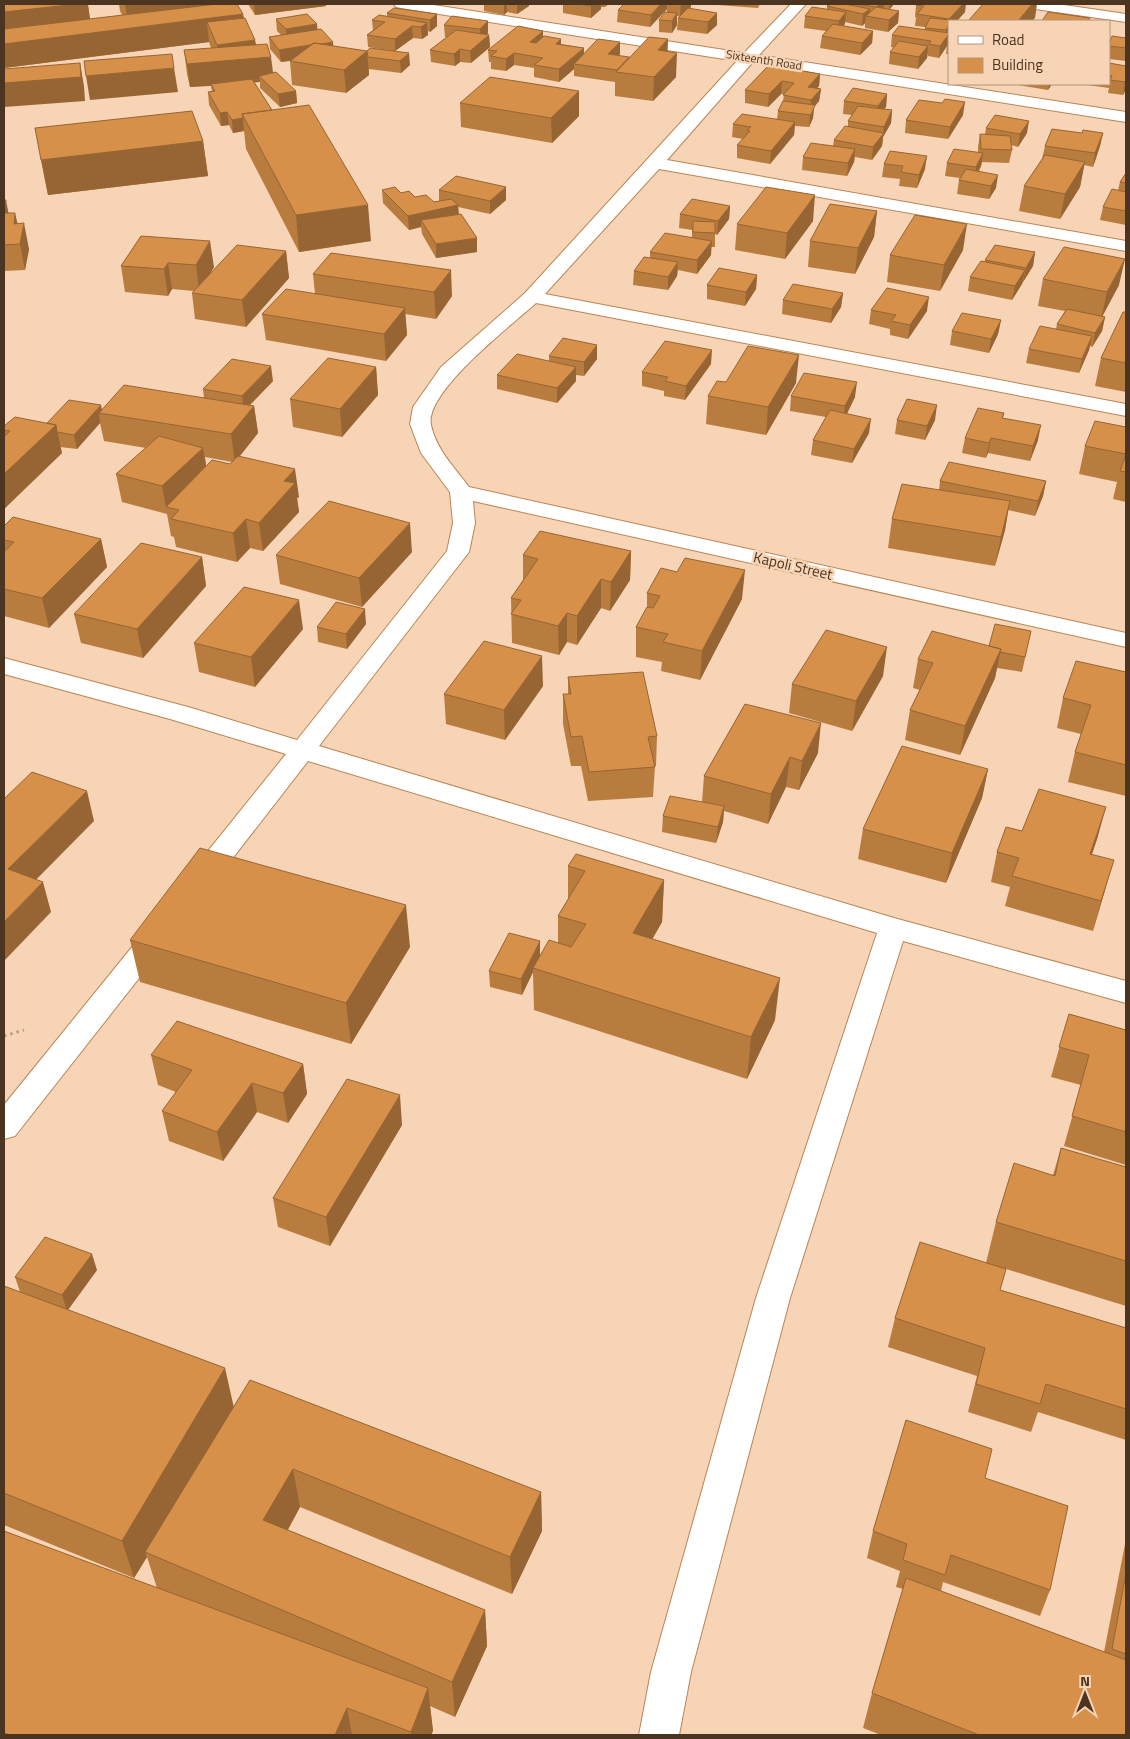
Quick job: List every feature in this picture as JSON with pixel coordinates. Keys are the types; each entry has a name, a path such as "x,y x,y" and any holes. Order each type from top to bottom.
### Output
{"street":[{"name":"Sixteenth Road","path":"401,4 1126,117"},
{"path":"4,1127 179,908 458,552 464,523 461,492 432,453 420,424 423,408 448,371 532,297 799,4"},
{"path":"1028,4 1126,18"},
{"path":"655,163 1126,246"},
{"path":"532,297 1126,410"},
{"name":"Kapoli Street","path":"461,492 1126,640"},
{"path":"4,666 180,713 893,928 1126,992"},
{"path":"659,1735 671,1672 773,1298 893,928"}],"building":[{"path":"4,4 78,4 4,12"},
{"path":"217,4 237,4 243,14 4,44 4,29"},
{"path":"624,4 661,4 651,15 618,10"},
{"path":"831,4 845,4 870,9 863,14 827,6"},
{"path":"856,4 880,4 876,7"},
{"path":"917,4 963,4 949,19 917,14 924,6"},
{"path":"983,4 1032,4 1019,20 969,20"},
{"path":"812,7 846,12 839,21 805,16"},
{"path":"876,7 899,11 889,20 866,16"},
{"path":"394,8 437,14 430,20 387,13"},
{"path":"688,8 717,13 708,22 678,18"},
{"path":"665,12 677,13 672,21 659,20"},
{"path":"1048,12 1090,18 1089,20 1043,20"},
{"path":"307,14 317,24 286,29 276,19"},
{"path":"379,15 427,23 421,27 412,26 395,39 367,35 385,22 372,20"},
{"path":"452,16 488,21 480,29 444,25"},
{"path":"245,18 255,40 217,45 207,22"},
{"path":"930,18 950,20 948,20 946,30 925,28"},
{"path":"833,24 873,31 862,43 822,36"},
{"path":"518,26 543,31 530,42 536,43 544,36 561,39 556,44 584,48 559,69 534,65 543,58 514,53 506,59 491,56 497,51 488,50"},
{"path":"899,26 948,33 940,46 929,44 931,41 892,35"},
{"path":"321,29 333,42 314,43 279,50 269,37"},
{"path":"456,30 489,35 470,51 460,49 454,54 430,50"},
{"path":"1112,36 1126,38 1126,48 1110,46"},
{"path":"649,37 668,39 658,50 677,53 654,77 616,72"},
{"path":"598,39 620,42 608,54 629,57 617,70 574,64"},
{"path":"899,41 928,46 919,57 890,52"},
{"path":"314,43 367,51 344,70 290,61"},
{"path":"267,44 271,57 187,64 184,50"},
{"path":"370,48 409,53 400,61 368,57 367,51"},
{"path":"172,54 174,68 86,76 84,61"},
{"path":"80,63 81,77 4,83 4,69"},
{"path":"1110,63 1126,66 1125,82 1110,80 1112,76 1110,75"},
{"path":"769,65 820,74 808,87 821,89 811,100 783,95 794,83 782,81 769,94 745,90"},
{"path":"276,72 296,91 278,94 259,76"},
{"path":"490,77 579,91 551,118 460,103"},
{"path":"252,79 272,110 242,114 243,118 232,120 227,112 220,113 208,92 215,91 211,84"},
{"path":"853,88 887,94 878,106 844,101"},
{"path":"945,99 965,102 950,127 906,120 919,100 942,103"},
{"path":"783,101 815,105 811,115 778,111"},
{"path":"309,105 368,205 296,215 242,114"},
{"path":"858,106 892,110 884,127 848,121"},
{"path":"192,111 203,141 41,160 35,128"},
{"path":"742,114 795,122 771,151 737,145 750,131 747,130 751,127 733,124"},
{"path":"995,115 1029,121 1020,134 986,128"},
{"path":"845,126 884,133 873,147 834,140"},
{"path":"1052,129 1082,133 1083,130 1103,133 1095,153 1045,146"},
{"path":"980,134 1010,136 1012,150 981,149"},
{"path":"811,143 855,149 848,163 803,157"},
{"path":"954,149 983,153 976,167 947,163"},
{"path":"890,151 927,156 919,175 901,172 903,166 884,164"},
{"path":"1045,155 1085,162 1065,194 1024,186"},
{"path":"966,169 998,175 991,186 959,180"},
{"path":"1126,173 1126,183 1120,182"},
{"path":"456,176 506,187 490,201 439,190"},
{"path":"395,187 401,193 409,191 415,197 426,195 434,202 451,199 458,205 408,216 382,190"},
{"path":"766,187 815,195 787,233 737,224"},
{"path":"1112,189 1126,192 1126,211 1103,207"},
{"path":"692,199 730,206 718,221 680,214"},
{"path":"830,204 877,211 858,248 810,241"},
{"path":"4,213 15,213 14,224 24,223 20,244 4,245"},
{"path":"461,214 477,238 436,244 421,220"},
{"path":"915,215 967,224 944,265 890,255"},
{"path":"693,221 715,222 715,233 693,232"},
{"path":"665,233 712,241 697,260 650,252"},
{"path":"141,236 210,241 196,265 168,263 164,269 121,266"},
{"path":"237,245 286,251 242,300 192,293"},
{"path":"995,245 1035,252 1026,268 985,260"},
{"path":"1064,247 1125,259 1107,292 1043,279"},
{"path":"331,253 451,270 434,292 313,274"},
{"path":"644,257 678,262 668,277 634,271"},
{"path":"981,261 1025,270 1015,286 970,277"},
{"path":"719,268 757,275 746,292 707,285"},
{"path":"793,284 843,293 832,309 783,300"},
{"path":"887,288 929,297 910,325 891,321 896,315 871,310"},
{"path":"286,289 405,308 384,334 262,314"},
{"path":"1067,309 1105,317 1095,333 1057,324"},
{"path":"1123,312 1126,312 1126,363 1101,358"},
{"path":"962,313 1001,320 991,339 952,331"},
{"path":"1040,326 1092,336 1082,359 1029,349"},
{"path":"563,338 597,345 584,362 549,356"},
{"path":"665,341 712,350 686,386 665,381 668,377 642,372"},
{"path":"748,346 799,355 768,407 708,396 717,381 726,382"},
{"path":"517,354 576,367 557,388 497,375"},
{"path":"328,358 376,367 340,409 290,399"},
{"path":"232,359 271,366 242,396 203,389"},
{"path":"804,373 857,382 845,406 791,396"},
{"path":"124,385 254,406 231,434 99,413"},
{"path":"907,399 937,405 927,426 897,420"},
{"path":"69,400 101,405 74,435 57,432 56,425 47,423"},
{"path":"978,408 1004,413 1002,418 1041,425 1033,446 991,438 989,443 965,438"},
{"path":"830,410 871,419 854,449 813,440"},
{"path":"15,417 56,425 4,474 4,437 10,431 4,430 4,426"},
{"path":"1095,421 1126,427 1126,454 1085,446"},
{"path":"159,436 203,448 162,486 116,474"},
{"path":"1126,454 1126,472 1120,471"},
{"path":"238,456 295,469 284,481 295,483 259,523 246,519 233,533 171,519 179,510 166,507 212,460 230,464"},
{"path":"949,462 1046,481 1038,501 940,481"},
{"path":"902,484 1010,501 1001,537 892,519"},
{"path":"329,501 410,523 359,578 276,555"},
{"path":"13,517 101,539 42,598 4,589 4,552 14,542 4,540 4,526"},
{"path":"540,531 631,551 611,582 601,579 577,616 567,613 558,626 511,614 521,600 511,598 538,559 523,555"},
{"path":"141,543 202,557 137,629 74,614"},
{"path":"685,558 745,570 702,651 663,642 668,634 636,627 647,607 653,608 660,596 647,593 661,568 677,572"},
{"path":"244,587 299,600 251,657 194,643"},
{"path":"336,602 365,609 346,634 317,627"},
{"path":"995,624 1031,631 1025,657 1000,652 1001,649 989,646"},
{"path":"826,630 887,647 856,701 792,684"},
{"path":"932,631 1001,649 965,726 910,710 933,663 918,659"},
{"path":"484,641 542,656 504,710 444,694"},
{"path":"1076,661 1126,672 1126,765 1075,752 1091,705 1063,698"},
{"path":"643,672 657,736 648,737 655,767 589,772 582,736 571,737 563,694 571,694 568,677"},
{"path":"745,704 821,723 802,761 790,757 771,794 704,776"},
{"path":"902,746 988,769 952,853 863,829"},
{"path":"32,772 87,791 8,869 43,882 4,922 4,799"},
{"path":"1039,789 1106,807 1090,854 1114,860 1101,901 1012,876 1019,858 997,852 1006,827 1022,831"},
{"path":"670,796 724,806 718,827 663,816"},
{"path":"200,848 406,905 346,1003 130,940"},
{"path":"576,854 664,880 633,933 780,978 751,1037 533,968 549,940 571,947 586,924 558,916 585,871 568,866"},
{"path":"509,933 540,941 521,979 489,971"},
{"path":"1069,1014 1126,1030 1126,1132 1072,1116 1089,1055 1059,1047"},
{"path":"177,1021 303,1064 283,1093 252,1083 217,1132 162,1111 192,1070 151,1055"},
{"path":"347,1079 400,1095 326,1217 273,1198"},
{"path":"1061,1148 1126,1167 1126,1261 996,1222 1014,1163 1055,1176"},
{"path":"45,1237 92,1254 62,1295 15,1277"},
{"path":"920,1242 1006,1269 1000,1290 1126,1328 1126,1409 1046,1384 1040,1404 976,1384 985,1348 895,1318"},
{"path":"4,1286 225,1368 122,1541 4,1493"},
{"path":"250,1380 541,1492 510,1557 293,1469 263,1520 485,1610 452,1682 145,1552"},
{"path":"906,1420 992,1449 985,1478 1068,1506 1050,1590 951,1555 945,1575 903,1560 907,1544 873,1531"},
{"path":"4,1531 428,1688 411,1732 347,1708 335,1735 10,1735 4,1733"},
{"path":"1126,1573 1126,1654 1112,1649"},
{"path":"906,1578 1126,1660 1126,1735 979,1735 872,1693"}]}
